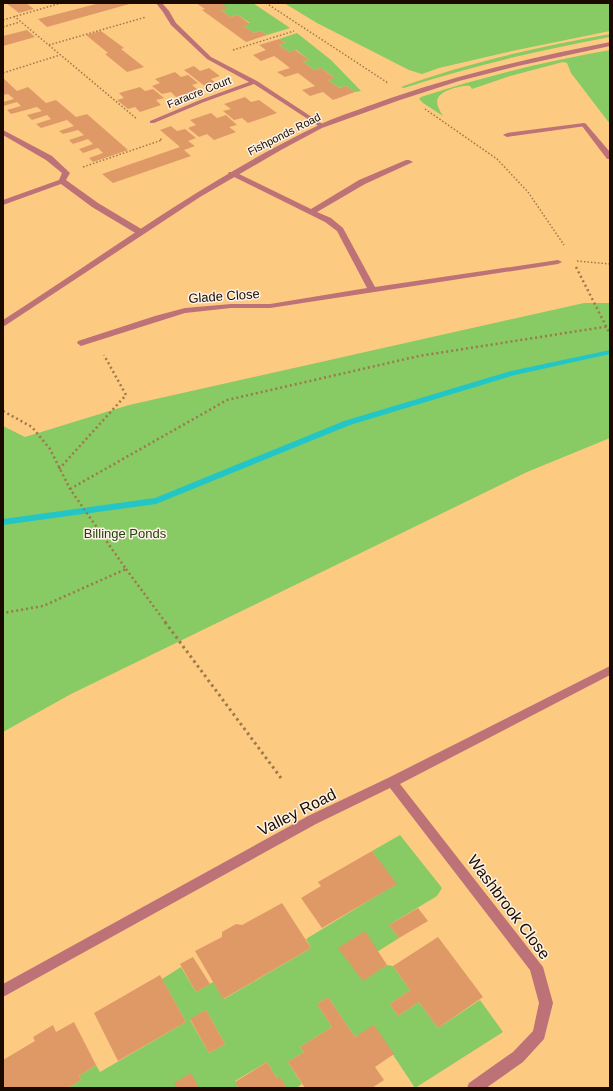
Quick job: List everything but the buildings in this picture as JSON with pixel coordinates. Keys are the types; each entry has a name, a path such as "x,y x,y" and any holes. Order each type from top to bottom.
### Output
{"street":[{"name":"Faracre Court","path":"159,3 166,11 173,24 210,58 255,82 322,126"},
{"name":"Fishponds Road","path":"3,324 47,297 140,232 232,174 322,126 405,95 469,75 528,60 610,44"},
{"name":"Faracre Court","path":"152,122 181,111 202,100 255,82"},
{"path":"506,135 584,125 610,157"},
{"path":"3,132 49,158 66,173 62,181 3,203"},
{"path":"312,212 362,182 409,162"},
{"path":"232,174 328,220 340,230 372,290"},
{"path":"62,181 96,205 140,232"},
{"name":"Glade Close","path":"81,343 158,318 185,312 231,306 270,306 558,262"},
{"name":"Valley Road","path":"3,991 312,820 392,782 610,670"},
{"name":"Washbrook Close","path":"392,782 536,967 546,1003 539,1034 518,1057 474,1088"}],"path":[{"path":"3,20 60,3"},
{"path":"266,3 388,83"},
{"path":"49,45 166,11"},
{"path":"14,16 138,120"},
{"path":"4,26 20,22"},
{"path":"210,58 294,31"},
{"path":"3,72 60,55"},
{"path":"425,109 483,148 502,164 528,192 566,249"},
{"path":"66,173 162,140 156,135"},
{"path":"572,260 610,264"},
{"path":"576,267 610,334"},
{"path":"70,489 227,400 419,356 610,326"},
{"path":"59,469 126,395 95,339"},
{"path":"3,411 32,427 50,449 70,489 99,531 281,778"},
{"path":"3,613 43,606 126,569"}],"green space":[{"path":"253,3 290,28 267,35 260,31 254,33 243,26 250,23 238,15 231,17 221,10 222,4"},
{"path":"284,3 610,3 610,31 512,51 439,68 422,74 409,70 317,23"},
{"path":"297,33 331,60 361,91 355,92 346,86 339,88 328,80 334,77 321,68 314,70 303,62 309,60 296,50 289,52 279,45 286,43 279,39"},
{"path":"610,34 610,37 506,59 404,88 401,87 452,70 504,56"},
{"path":"610,50 610,124 571,73 567,63 563,62 510,76 472,89 470,86 466,86 448,90 440,95 437,101 443,116 419,99 421,97 491,76 562,59"},
{"name":"Billinge Ponds","path":"584,303 610,303 610,438 527,472 71,694 3,732 3,426 25,437 129,405"},
{"path":"400,835 442,888 437,896 389,925 399,938 353,967 363,980 387,965 393,966 410,990 390,1004 398,1016 419,1002 438,1028 480,1000 503,1032 415,1088 374,1026 355,1037 328,997 317,1004 332,1027 300,1047 304,1052 288,1062 302,1084 296,1088 287,1088 277,1079 267,1062 235,1081 239,1088 199,1088 175,1083 177,1088 68,1088 81,1080 79,1076 96,1065 100,1072 186,1022 162,979 181,967 196,992 213,982 224,999 311,948 306,939 396,884 372,851","holes":["206,1010 225,1044 209,1053 190,1020"]}],"waterway":[{"path":"3,522 156,501 347,423 514,373 610,352"}]}
